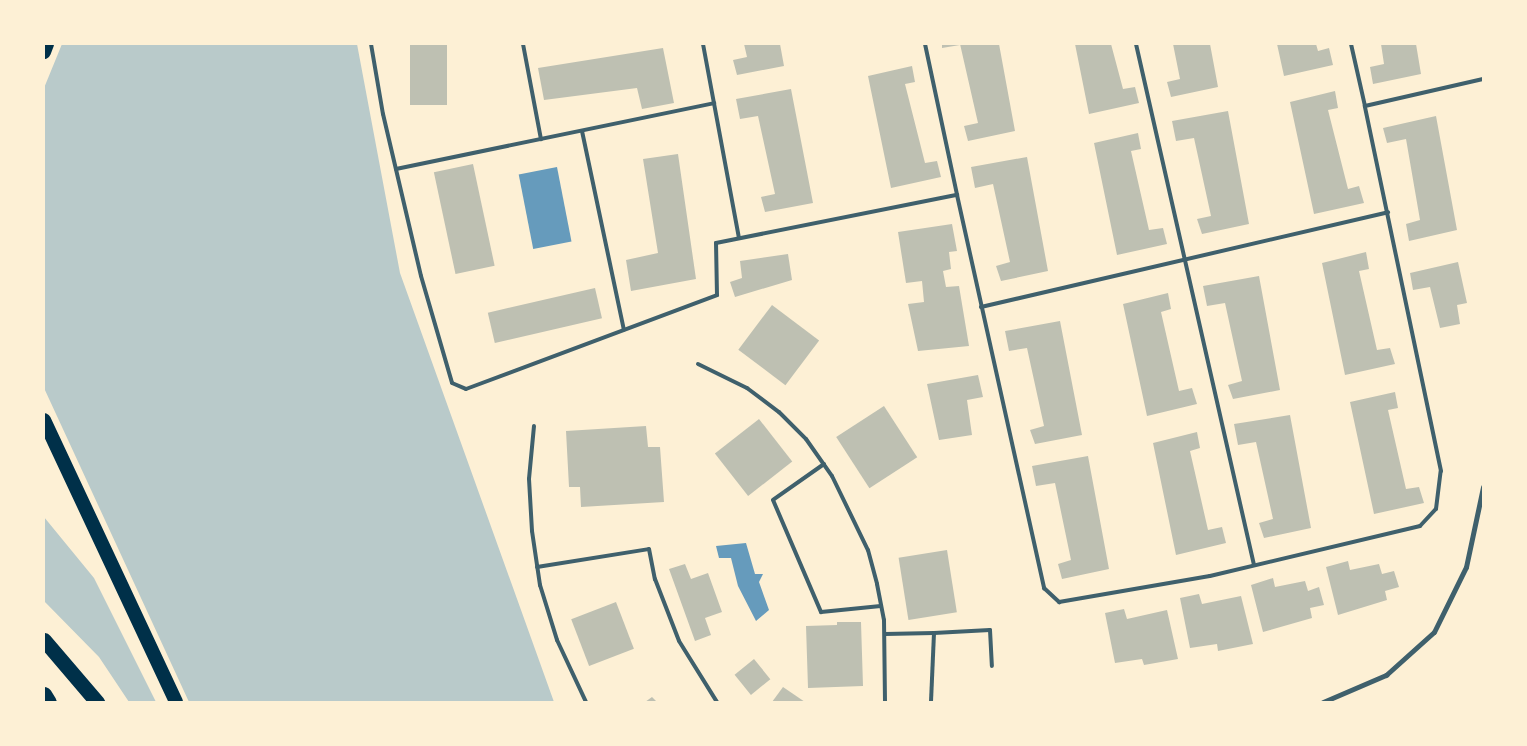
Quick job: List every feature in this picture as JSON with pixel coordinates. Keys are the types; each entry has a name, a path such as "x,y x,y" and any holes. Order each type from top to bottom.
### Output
{"highway":[{"path":"44,52 47,44"},
{"path":"44,420 176,702"},
{"path":"44,640 97,702"},
{"path":"44,694 49,702"}],"street":[{"path":"1323,702 1386,675 1434,632 1466,567 1483,488"}],"lane":[{"path":"371,44 396,169 421,276 452,383 466,389 717,294 716,243 956,195"},
{"path":"523,44 542,139"},
{"path":"703,44 739,238"},
{"path":"924,44 1044,588 1059,602 1254,565 1420,526 1436,509 1441,471 1388,212 1351,44"},
{"path":"1136,44 1254,565"},
{"path":"1365,106 1483,79"},
{"path":"396,169 714,104"},
{"path":"582,131 624,330"},
{"path":"981,306 1388,212"},
{"path":"698,364 747,388 779,412 806,440 824,464 852,512 868,550 881,606 885,634 885,702"},
{"path":"534,426 529,480 537,567 557,640 586,702"},
{"path":"824,464 773,500 821,612 881,606"},
{"path":"537,567 648,549 655,579 679,642 718,702"},
{"path":"885,634 990,630 992,666"},
{"path":"931,702 934,633"}],"shaded area":[{"path":"62,44 357,44 400,273 554,702 189,702 44,388 44,88"},
{"path":"44,517 94,578 156,702 129,702 99,657 44,601"}],"water":[{"path":"557,167 572,242 533,249 519,174"},
{"path":"746,543 755,574 763,574 759,582 769,610 756,621 738,586 731,558 719,558 716,546"}],"building":[{"path":"410,44 447,44 447,105 410,105"},
{"path":"744,44 780,44 784,66 737,75 733,60 747,57"},
{"path":"942,44 960,44 960,45 942,48"},
{"path":"960,44 999,44 1015,131 968,141 964,126 978,123"},
{"path":"1075,44 1111,44 1123,89 1135,87 1139,103 1089,114"},
{"path":"1173,44 1210,44 1218,87 1171,97 1167,82 1180,79"},
{"path":"1277,44 1316,44 1318,51 1329,48 1333,65 1284,76"},
{"path":"1381,44 1416,44 1421,74 1373,84 1370,67 1384,64"},
{"path":"663,48 674,103 642,109 637,88 544,100 538,68"},
{"path":"912,66 915,82 905,84 925,163 937,161 941,177 891,188 868,76"},
{"path":"791,89 813,203 765,212 761,197 775,194 758,116 740,119 736,99"},
{"path":"1335,91 1338,108 1328,110 1348,189 1359,186 1364,203 1314,214 1290,102"},
{"path":"1228,111 1249,224 1202,234 1197,219 1211,216 1194,138 1176,141 1172,121"},
{"path":"1436,116 1457,230 1409,241 1406,224 1420,220 1406,139 1387,143 1383,128"},
{"path":"1138,133 1141,149 1131,151 1149,230 1163,228 1167,244 1117,255 1094,143"},
{"path":"678,154 696,279 631,291 626,260 658,253 643,159"},
{"path":"1027,157 1048,271 1001,281 996,266 1010,262 993,184 975,188 971,167"},
{"path":"473,164 495,266 455,274 434,172"},
{"path":"952,224 957,251 949,252 951,269 943,271 946,287 959,286 969,346 918,351 908,304 924,302 922,281 906,283 898,232"},
{"path":"1366,252 1369,269 1359,271 1377,350 1390,348 1395,364 1345,375 1322,263"},
{"path":"788,254 792,280 735,297 730,282 742,278 740,261"},
{"path":"1458,262 1467,303 1457,305 1460,324 1440,328 1430,287 1413,290 1410,273"},
{"path":"1259,276 1280,390 1233,399 1228,385 1242,381 1225,303 1207,306 1203,286"},
{"path":"595,288 602,318 495,343 488,313"},
{"path":"1168,293 1171,309 1161,312 1179,391 1192,388 1197,404 1147,416 1123,304"},
{"path":"772,305 819,341 785,385 738,350"},
{"path":"1060,321 1082,435 1035,444 1030,430 1044,426 1027,348 1009,351 1005,331"},
{"path":"978,375 983,397 967,400 972,435 939,440 927,384"},
{"path":"1395,392 1398,408 1388,410 1406,489 1419,487 1424,503 1374,514 1350,402"},
{"path":"884,406 917,457 869,488 836,437"},
{"path":"1290,415 1311,528 1264,538 1259,523 1273,519 1256,442 1238,445 1234,424"},
{"path":"759,419 792,462 748,496 715,453"},
{"path":"646,426 648,447 660,447 664,502 581,507 580,487 569,487 566,431"},
{"path":"1197,432 1200,448 1190,451 1208,530 1222,527 1226,543 1176,555 1153,443"},
{"path":"1088,456 1109,569 1062,579 1058,564 1071,560 1055,483 1036,486 1032,466"},
{"path":"947,550 957,612 908,620 899,558"},
{"path":"1348,561 1350,570 1379,564 1382,574 1394,571 1399,587 1385,591 1387,600 1338,615 1326,567"},
{"path":"685,564 691,579 708,573 722,612 705,618 711,635 695,641 669,569"},
{"path":"1273,578 1275,587 1305,581 1308,591 1319,587 1324,605 1310,608 1312,618 1263,632 1251,585"},
{"path":"1199,594 1202,604 1241,596 1253,644 1218,651 1217,644 1190,648 1180,598"},
{"path":"616,602 634,649 589,666 571,619"},
{"path":"1124,609 1127,619 1167,610 1178,659 1144,665 1142,659 1115,663 1105,613"},
{"path":"837,622 861,622 863,686 808,688 806,626 837,625"},
{"path":"754,659 770,679 751,695 735,675"},
{"path":"783,687 805,702 772,702"},
{"path":"652,697 657,702 645,702"}]}
